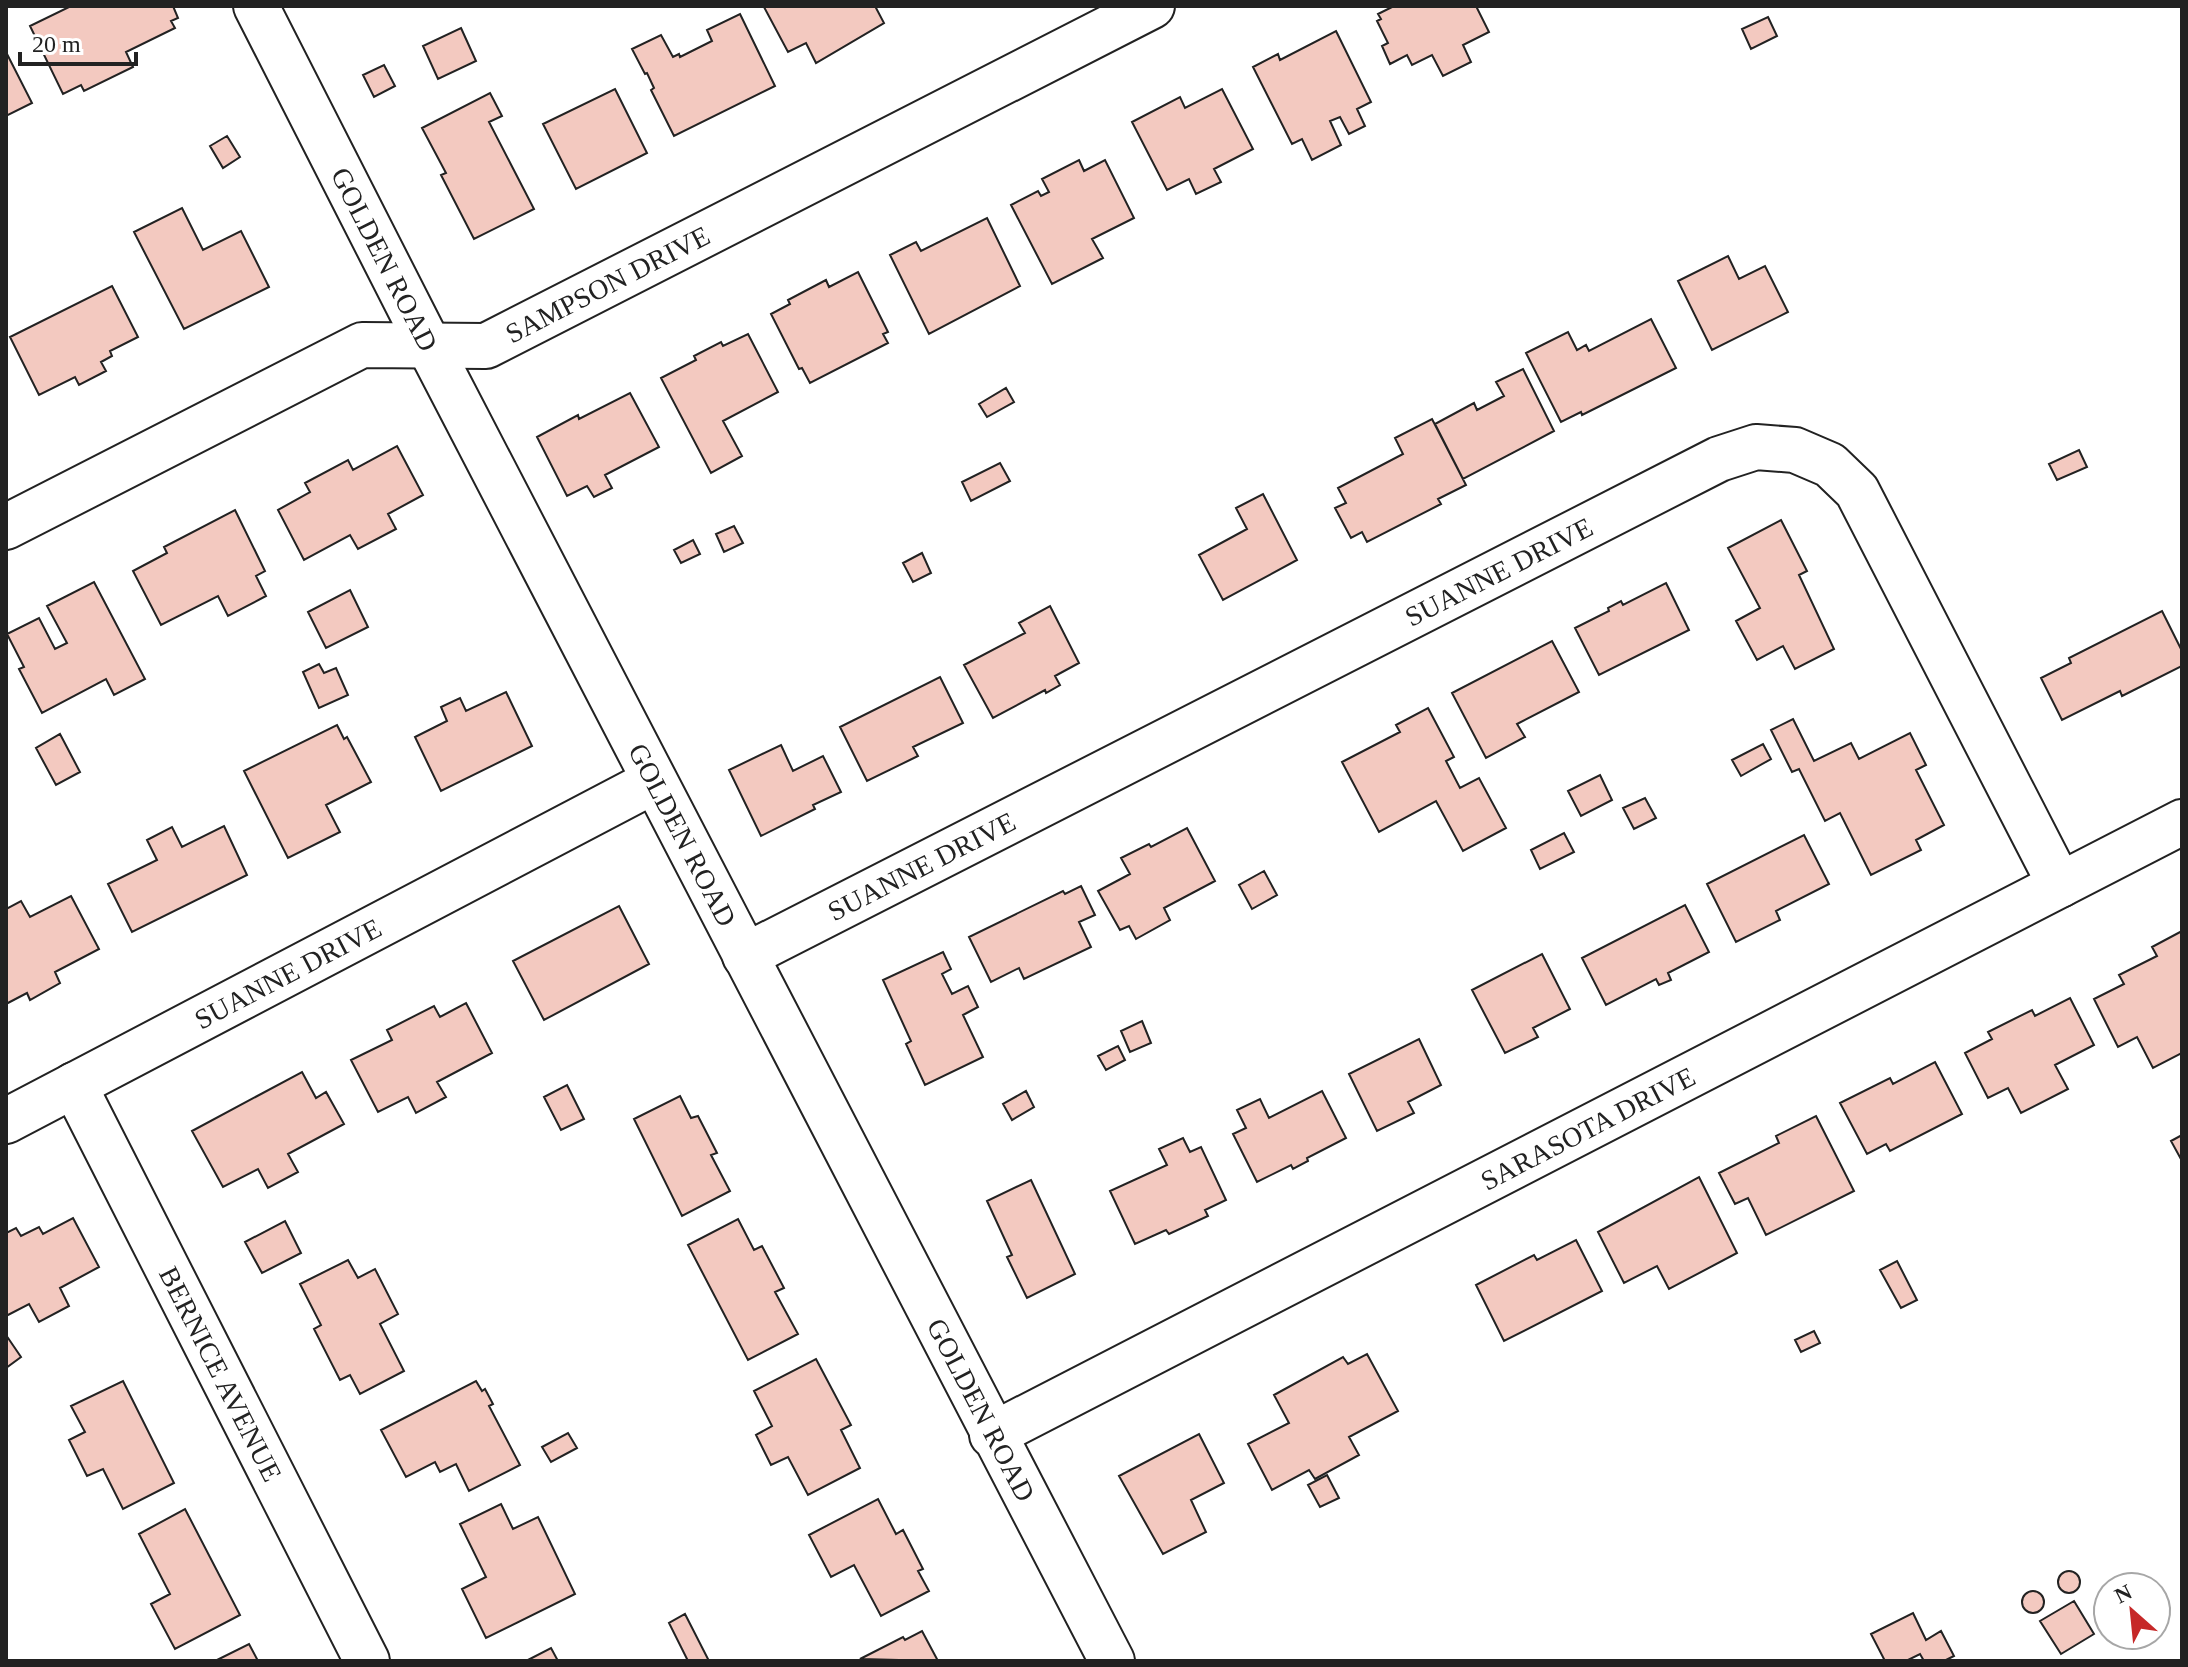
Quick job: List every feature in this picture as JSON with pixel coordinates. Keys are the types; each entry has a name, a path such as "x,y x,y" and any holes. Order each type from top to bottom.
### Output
{"street":[{"name":"GOLDEN ROAD","path":"256,6 992,1435 1112,1661"},
{"name":"SAMPSON DRIVE","path":"6,527 362,345 486,346 1152,6"},
{"name":"SUANNE DRIVE","path":"745,956 1719,459 1756,447 1795,450 1830,465 1857,491 2060,885"},
{"name":"SUANNE DRIVE","path":"6,1121 654,781"},
{"name":"SARASOTA DRIVE","path":"992,1435 2182,822"},
{"name":"BERNICE AVENUE","path":"74,1085 367,1661"}],"building":[{"path":"71,6 173,6 178,18 171,21 175,28 126,52 133,67 84,91 81,85 63,94 30,26"},
{"path":"875,6 884,23 816,63 806,43 788,52 764,7"},
{"path":"1394,6 1476,6 1489,32 1463,45 1471,62 1443,76 1432,55 1412,65 1407,55 1390,64 1382,46 1388,43 1377,21 1381,19 1378,14"},
{"path":"740,14 775,86 674,136 651,90 654,88 647,73 632,49 661,35 673,57 679,54 680,57 712,41 707,30"},
{"path":"1768,17 1777,36 1751,49 1742,29"},
{"path":"461,28 476,61 438,79 423,46"},
{"path":"1336,31 1371,102 1357,109 1365,126 1349,134 1340,117 1330,121 1341,145 1312,160 1302,139 1292,144 1253,67 1278,54 1280,60"},
{"path":"6,52 32,103 6,116"},
{"path":"384,65 395,86 374,97 363,75"},
{"path":"615,89 647,153 576,189 543,124"},
{"path":"1222,89 1253,149 1214,169 1221,182 1196,194 1189,179 1167,190 1132,122 1180,97 1185,108"},
{"path":"490,93 502,116 489,122 534,209 474,239 441,175 446,173 422,128"},
{"path":"227,136 240,157 223,168 210,146"},
{"path":"1079,160 1084,171 1105,160 1134,218 1092,239 1103,258 1052,284 1011,205 1038,191 1041,196 1049,192 1042,179"},
{"path":"182,208 203,250 241,231 269,287 184,329 134,232"},
{"path":"987,218 1020,286 929,334 890,255 916,242 921,251"},
{"path":"1728,256 1739,279 1765,266 1788,312 1712,350 1678,281"},
{"path":"858,272 888,332 883,334 888,343 810,383 802,368 799,369 771,314 790,304 788,300 826,280 829,287"},
{"path":"112,286 138,337 110,351 112,356 101,362 106,371 79,385 75,377 39,395 10,337"},
{"path":"1651,319 1676,368 1582,415 1581,412 1561,422 1526,353 1568,332 1577,350 1586,345 1589,351"},
{"path":"748,334 778,392 723,421 742,456 711,473 661,378 696,360 694,356 721,342 723,346"},
{"path":"1523,369 1554,431 1463,479 1435,424 1474,403 1477,410 1504,396 1496,382"},
{"path":"1006,388 1014,402 987,417 979,404"},
{"path":"630,393 659,447 605,475 612,488 594,497 587,486 567,496 537,437"},
{"path":"1432,419 1466,485 1438,499 1441,504 1367,542 1362,532 1351,538 1335,508 1346,503 1338,488 1403,454 1395,438"},
{"path":"397,446 423,495 388,514 396,529 358,549 350,535 304,560 278,510 310,492 305,483 348,460 353,470"},
{"path":"2079,450 2087,467 2057,480 2049,464"},
{"path":"1000,463 1010,481 971,501 962,482"},
{"path":"1263,494 1297,560 1223,600 1199,555 1247,529 1236,508"},
{"path":"235,510 265,571 256,576 266,596 228,616 218,596 161,625 133,571 167,553 164,547"},
{"path":"1781,520 1807,571 1799,575 1834,649 1795,669 1783,646 1757,660 1736,621 1760,608 1728,548"},
{"path":"734,526 743,543 724,552 716,534"},
{"path":"693,540 700,554 681,563 674,550"},
{"path":"922,553 931,573 913,582 903,563"},
{"path":"94,582 145,679 114,695 106,679 42,713 19,669 24,667 7,634 39,618 55,649 67,643 47,606"},
{"path":"1666,583 1689,630 1599,675 1575,628 1609,611 1608,608 1621,601 1623,605"},
{"path":"350,590 368,627 326,648 308,612"},
{"path":"1050,606 1079,663 1055,676 1060,685 993,718 964,665 1025,633 1019,623"},
{"path":"2162,611 2182,651 2182,666 2122,696 2120,691 2062,720 2041,678 2071,663 2069,658"},
{"path":"1552,641 1579,692 1517,724 1525,737 1486,758 1452,693"},
{"path":"319,664 324,673 336,668 348,695 319,708 303,672"},
{"path":"940,677 963,723 913,747 918,756 867,781 840,727"},
{"path":"506,692 532,746 441,791 415,737 447,721 441,707 460,698 466,711"},
{"path":"1428,708 1454,757 1446,761 1460,788 1479,778 1506,828 1463,851 1436,801 1379,832 1342,762 1400,732 1396,725"},
{"path":"1793,719 1814,761 1851,743 1859,759 1910,733 1926,765 1916,770 1944,825 1916,840 1921,850 1871,875 1840,813 1825,821 1799,769 1792,772 1771,730"},
{"path":"337,725 344,739 347,737 371,782 326,805 340,832 288,858 244,771"},
{"path":"60,734 80,772 56,785 36,748"},
{"path":"1763,744 1771,759 1741,776 1732,760"},
{"path":"781,745 793,771 823,756 841,792 761,836 729,770"},
{"path":"1600,775 1612,800 1581,816 1568,791"},
{"path":"1645,798 1656,818 1634,829 1623,808"},
{"path":"224,826 247,875 132,932 108,884 157,860 147,840 172,827 182,847"},
{"path":"1187,828 1215,881 1164,908 1170,920 1136,939 1129,926 1120,930 1098,891 1130,874 1121,858 1149,844 1151,847"},
{"path":"1564,833 1574,852 1540,869 1531,850"},
{"path":"1804,835 1829,884 1776,911 1780,920 1736,942 1707,884"},
{"path":"1264,871 1277,895 1252,909 1239,885"},
{"path":"1081,886 1095,915 1079,922 1091,947 1024,979 1019,968 991,982 969,937 1063,891 1065,894"},
{"path":"71,896 99,949 55,972 60,983 30,1000 27,993 6,1004 6,909 21,901 30,917"},
{"path":"1685,905 1709,952 1668,973 1671,980 1659,985 1656,979 1606,1005 1582,958"},
{"path":"619,906 649,964 544,1020 513,961"},
{"path":"2182,931 2182,1053 2153,1068 2137,1037 2118,1047 2094,999 2124,984 2119,975 2157,956 2152,947"},
{"path":"943,952 951,969 942,974 952,994 968,986 978,1007 963,1015 983,1057 925,1085 906,1044 911,1041 883,980"},
{"path":"1542,954 1570,1009 1533,1028 1538,1037 1505,1053 1472,990"},
{"path":"2070,998 2094,1045 2055,1065 2068,1089 2021,1113 2008,1088 1988,1098 1965,1053 1992,1039 1988,1032 2032,1010 2035,1016"},
{"path":"466,1003 492,1053 437,1082 446,1097 416,1113 408,1097 378,1112 351,1060 392,1040 387,1030 434,1006 440,1017"},
{"path":"1142,1021 1151,1043 1130,1052 1121,1031"},
{"path":"1419,1039 1441,1085 1408,1102 1414,1113 1377,1131 1349,1074"},
{"path":"1118,1046 1125,1060 1106,1070 1098,1056"},
{"path":"1935,1062 1962,1114 1890,1151 1886,1144 1867,1154 1840,1103 1890,1078 1893,1084"},
{"path":"302,1072 316,1098 326,1092 344,1124 288,1154 298,1172 268,1188 258,1169 223,1187 192,1131"},
{"path":"567,1085 584,1119 561,1130 544,1097"},
{"path":"1026,1091 1034,1107 1012,1120 1003,1104"},
{"path":"1322,1091 1346,1138 1307,1158 1308,1161 1293,1169 1291,1165 1257,1182 1233,1134 1246,1128 1237,1110 1260,1099 1269,1118"},
{"path":"680,1096 691,1118 698,1116 717,1153 711,1155 730,1191 682,1216 634,1119"},
{"path":"1816,1116 1854,1191 1766,1235 1748,1198 1735,1204 1719,1173 1779,1143 1776,1136"},
{"path":"2182,1135 2182,1161 2171,1141"},
{"path":"1183,1138 1190,1152 1201,1147 1226,1200 1205,1210 1208,1216 1169,1234 1166,1230 1135,1244 1110,1191 1167,1165 1159,1149"},
{"path":"1699,1177 1737,1253 1669,1289 1657,1266 1624,1283 1598,1232"},
{"path":"1031,1180 1075,1274 1027,1298 1007,1257 1012,1255 987,1201"},
{"path":"73,1218 99,1267 60,1288 69,1306 39,1322 29,1304 6,1316 6,1233 16,1228 21,1236 39,1227 43,1234"},
{"path":"738,1219 754,1250 762,1246 784,1288 775,1292 798,1334 748,1360 688,1245"},
{"path":"285,1221 301,1253 262,1273 245,1242"},
{"path":"1576,1240 1602,1291 1504,1341 1476,1285 1534,1255 1537,1260"},
{"path":"348,1260 358,1278 375,1269 398,1314 380,1324 404,1371 360,1394 350,1375 340,1380 314,1329 321,1325 300,1284"},
{"path":"1897,1261 1917,1300 1901,1308 1880,1270"},
{"path":"1814,1331 1820,1343 1801,1352 1795,1340"},
{"path":"6,1335 21,1357 6,1368"},
{"path":"1367,1354 1398,1411 1349,1437 1359,1455 1315,1479 1309,1470 1272,1490 1248,1444 1289,1423 1274,1395 1343,1357 1348,1364"},
{"path":"816,1359 851,1425 841,1430 860,1468 808,1495 788,1457 771,1465 756,1435 772,1426 754,1391"},
{"path":"123,1381 174,1483 123,1509 103,1469 87,1476 69,1440 85,1432 71,1406"},
{"path":"476,1381 482,1391 485,1389 493,1404 489,1406 520,1465 469,1491 456,1464 440,1472 435,1462 406,1477 381,1430"},
{"path":"568,1433 577,1448 551,1462 542,1447"},
{"path":"1199,1434 1224,1483 1191,1500 1206,1532 1163,1554 1119,1476"},
{"path":"1327,1475 1339,1498 1320,1507 1308,1485"},
{"path":"878,1499 896,1534 903,1530 923,1569 918,1571 929,1591 881,1616 854,1565 831,1577 809,1535"},
{"path":"501,1504 513,1529 538,1517 575,1594 486,1638 462,1589 486,1577 460,1524"},
{"path":"185,1509 240,1615 175,1649 151,1604 170,1594 139,1534"},
{"path":"2069,1571 2077,1574 2080,1582 2077,1590 2069,1593 2061,1590 2058,1582 2061,1574"},
{"path":"2033,1591 2041,1594 2044,1602 2041,1610 2033,1613 2025,1610 2022,1602 2025,1594"},
{"path":"2074,1601 2092,1635 2061,1654 2040,1621"},
{"path":"1913,1613 1926,1640 1941,1631 1954,1656 1944,1661 1924,1661 1920,1654 1906,1661 1885,1661 1871,1634"},
{"path":"685,1614 709,1661 688,1661 669,1623"},
{"path":"922,1631 938,1661 860,1659 903,1637 905,1640"},
{"path":"249,1644 258,1661 215,1661"},
{"path":"551,1648 558,1661 526,1661"}]}
